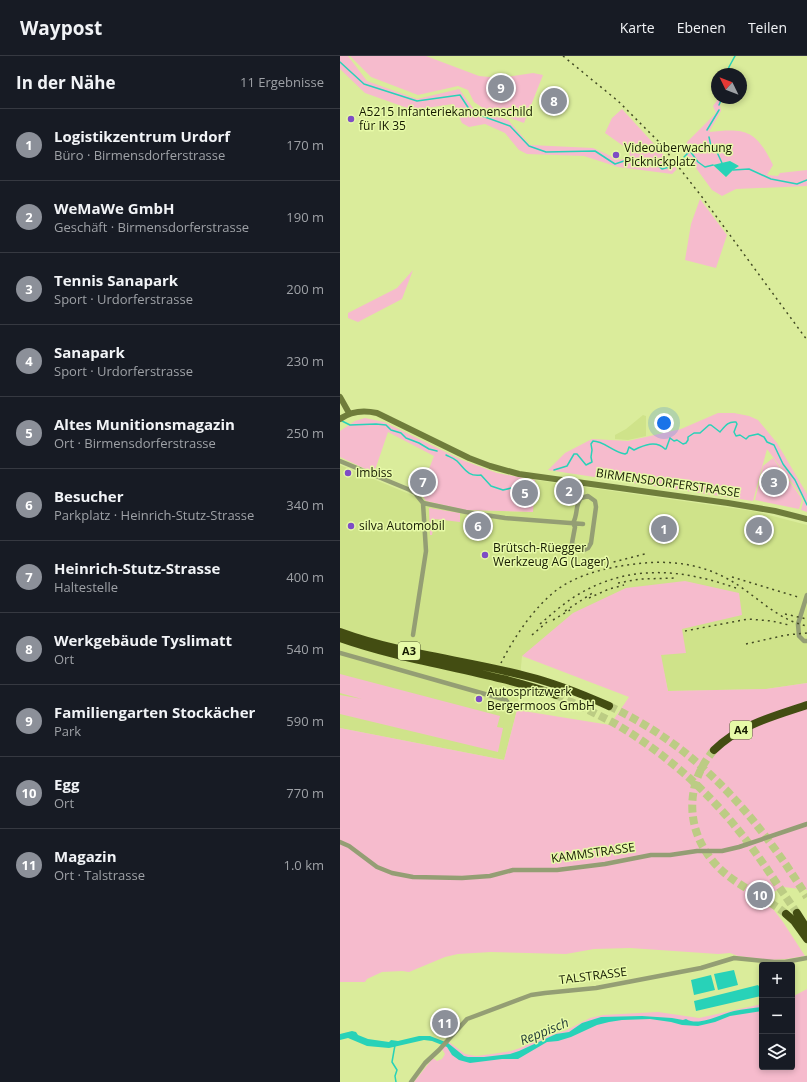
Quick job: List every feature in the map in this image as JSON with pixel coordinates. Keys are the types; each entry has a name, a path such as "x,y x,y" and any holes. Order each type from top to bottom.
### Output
{"highway":[{"name":"A3","path":"340,632 390,647 526,676 564,688 609,706"},
{"name":"A3","path":"340,638 411,659 502,678 556,695"},
{"name":"A4","path":"714,750 732,735 746,727 807,705"},
{"path":"797,913 807,939"},
{"path":"786,914 803,927"}],"main road":[{"name":"BIRMENSDORFERSTRASSE","path":"340,397 345,416 367,411 381,414 469,458 490,466 519,474 752,506 807,519"}],"street":[{"path":"340,461 410,490 415,493 423,503 427,543 413,635"},
{"path":"588,496 595,501 596,507 591,543 588,548 582,551 576,549 572,544 575,527 573,523 575,520 578,501 581,498 588,496"},
{"path":"423,503 491,516 583,524"},
{"path":"807,595 798,627 800,639 807,641"},
{"path":"340,653 506,700 509,704"},
{"name":"KAMMSTRASSE","path":"340,842 349,846 377,867 392,873 413,877 462,878 490,876 514,870 557,870 605,864 650,855 697,851 722,851 739,847 807,824"},
{"name":"TALSTRASSE","path":"411,1082 425,1063 469,1018 534,994 596,988 701,968 734,958 774,962 807,958"}],"shaded area":[{"path":"340,56 348,56 367,81 417,99 459,89 473,108 508,120 530,145 593,148 620,160 630,157 629,150 605,133 612,118 622,109 677,169 672,174 618,167 584,156 527,154 519,150 505,133 485,124 469,127 462,123 453,104 413,110 365,93 340,69"},
{"path":"350,56 426,56 479,76 500,78 533,73 543,75 524,123 483,108 474,102 468,90 458,86 418,95 371,77"},
{"path":"714,104 720,104 721,111 709,132 741,131 748,134 755,138 761,145 773,165 767,175 778,176 780,173 807,170 807,186 736,189 722,196 712,190 684,150 687,142 716,113 713,106","holes":["730,161 739,166 726,177 713,165"]},
{"path":"700,199 727,235 716,268 685,260 691,224"},
{"path":"413,270 402,299 358,322 348,318 348,313 397,288"},
{"path":"718,413 734,413 749,416 758,420 777,443 807,494 807,512 801,510 804,499 767,449 753,501 548,470 565,453 592,439 628,441 681,429"},
{"path":"643,415 646,416 646,436 628,440 615,439 615,435 626,429"},
{"path":"365,418 384,422 462,460 497,473 535,480 533,512 466,510 426,501 420,492 434,456 388,432 374,473 340,457 340,431 355,421"},
{"path":"773,458 802,499 799,509 755,500 763,466"},
{"path":"340,465 426,501 466,510 532,512 535,480 753,511 807,525 807,683 766,689 668,691 660,655 522,656 517,710 504,760 340,728"},
{"path":"429,508 460,513 460,522 435,519 432,535 430,535"},
{"path":"685,581 739,593 742,615 682,629 686,653 661,655 668,691 766,689 807,683 807,890 784,887 773,892 770,905 805,956 770,960 738,956 730,953 718,954 630,948 594,949 566,954 491,952 458,954 445,957 409,972 382,972 367,979 365,982 340,982 340,728 504,760 517,710 610,725 629,697 522,656 573,613 626,588"},
{"path":"340,674 500,716 497,727 503,728 498,752 340,714 340,695 362,699 340,693"},
{"path":"807,989 807,1082 414,1082 433,1058 437,1061 442,1059 445,1054 442,1049 449,1042 465,1054 476,1056 511,1051 545,1036 565,1031 590,1018 603,1015 658,1012 699,1018 759,1005 759,1070 795,1070 795,995"}],"water":[{"path":"730,161 739,166 726,177 713,165"},
{"path":"734,970 738,985 718,990 714,974"},
{"path":"711,975 715,990 694,995 691,980"},
{"path":"758,985 759,986 759,996 696,1011 694,1001"},
{"path":"759,1007 759,1011 730,1016 715,1022 698,1026 682,1025 650,1019 609,1022 597,1025 571,1037 558,1041 547,1042 518,1059 502,1059 470,1063 459,1060 452,1055 447,1047 432,1041 424,1040 389,1048 367,1046 348,1038 340,1040 340,1034 352,1031 368,1039 389,1042 391,1040 398,1041 419,1036 430,1036 448,1043 464,1056 484,1057 510,1054 519,1051 556,1034 569,1032 582,1023 601,1017 642,1016 683,1020 686,1019 697,1022 744,1009"}],"waterway":[{"path":"729,68 735,56"},
{"path":"340,62 364,84 417,101 460,95 471,112 510,126 529,146 546,152 595,151 615,164 630,159 657,165 662,169 673,166"},
{"path":"707,130 719,110"},
{"path":"709,137 711,146 716,150 722,163"},
{"path":"684,157 690,151 698,162 705,167 713,165"},
{"path":"733,170 749,169 771,179 797,184 807,180"},
{"path":"342,421 350,425 386,425 391,430 401,433 406,438 429,449 437,451"},
{"path":"554,470 567,466 574,454 577,454 586,465 592,462 591,444 593,441 597,441 625,454 627,453 629,447 634,450 650,444 658,445 666,449 670,438 683,444 686,443 688,437 694,433 700,433 709,425 720,432 729,423 736,422 737,424 734,432 736,436 740,435 746,439 749,436 758,434 764,437 767,442 774,445 783,464 795,480 807,505"},
{"path":"446,455 456,460 470,474 481,475 491,486 503,490 529,486 532,484"},
{"path":"395,1045 392,1062 397,1070 395,1076 396,1082"}],"tunnel":[{"path":"556,695 614,723 632,734 682,771 726,815 762,861 797,913"},
{"path":"609,706 641,723 671,742 722,786 767,838 807,897"},
{"path":"714,750 703,765 696,781 693,798 693,815 696,832 703,847 714,862 727,875 786,914"}],"railway":[{"path":"563,56 618,101 660,143 702,197 807,340"},
{"path":"602,565 645,554"},
{"path":"501,663 512,643 533,613 558,589 585,575 608,569 643,563 657,562 684,564 711,571 735,583 784,618 807,626"},
{"path":"540,624 564,604 598,584 637,574 676,574 696,577 736,588"},
{"path":"732,577 798,597"},
{"path":"618,583 640,579 677,578"},
{"path":"589,598 609,589 624,585"},
{"path":"565,611 594,592"},
{"path":"553,620 570,610"},
{"path":"785,614 807,619"},
{"path":"685,631 748,619 772,621 789,625"},
{"path":"532,635 547,622"},
{"path":"746,644 786,635 807,633"}],"place":[{"name":"Familiengarten Stockächer","path":"501,88"},
{"name":"Werkgebäude Tyslimatt","path":"554,101"},
{"name":"A5215 Infanteriekanonenschild für IK 35","path":"351,119"},
{"name":"Videoüberwachung Picknickplatz","path":"616,155"},
{"name":"Imbiss","path":"348,473"},
{"name":"Heinrich-Stutz-Strasse","path":"423,482"},
{"name":"Tennis Sanapark","path":"774,482"},
{"name":"WeMaWe GmbH","path":"569,491"},
{"name":"Altes Munitionsmagazin","path":"525,493"},
{"name":"silva Automobil","path":"351,526"},
{"name":"Besucher","path":"478,526"},
{"name":"Logistikzentrum Urdorf","path":"664,529"},
{"name":"Sanapark","path":"759,530"},
{"name":"Brütsch-Rüegger Werkzeug AG (Lager)","path":"485,555"},
{"name":"Autospritzwerk Bergermoos GmbH","path":"479,699"},
{"name":"Egg","path":"760,895"},
{"name":"Magazin","path":"445,1023"}],"water label":[{"name":"Reppisch","path":"544,1031"}]}
